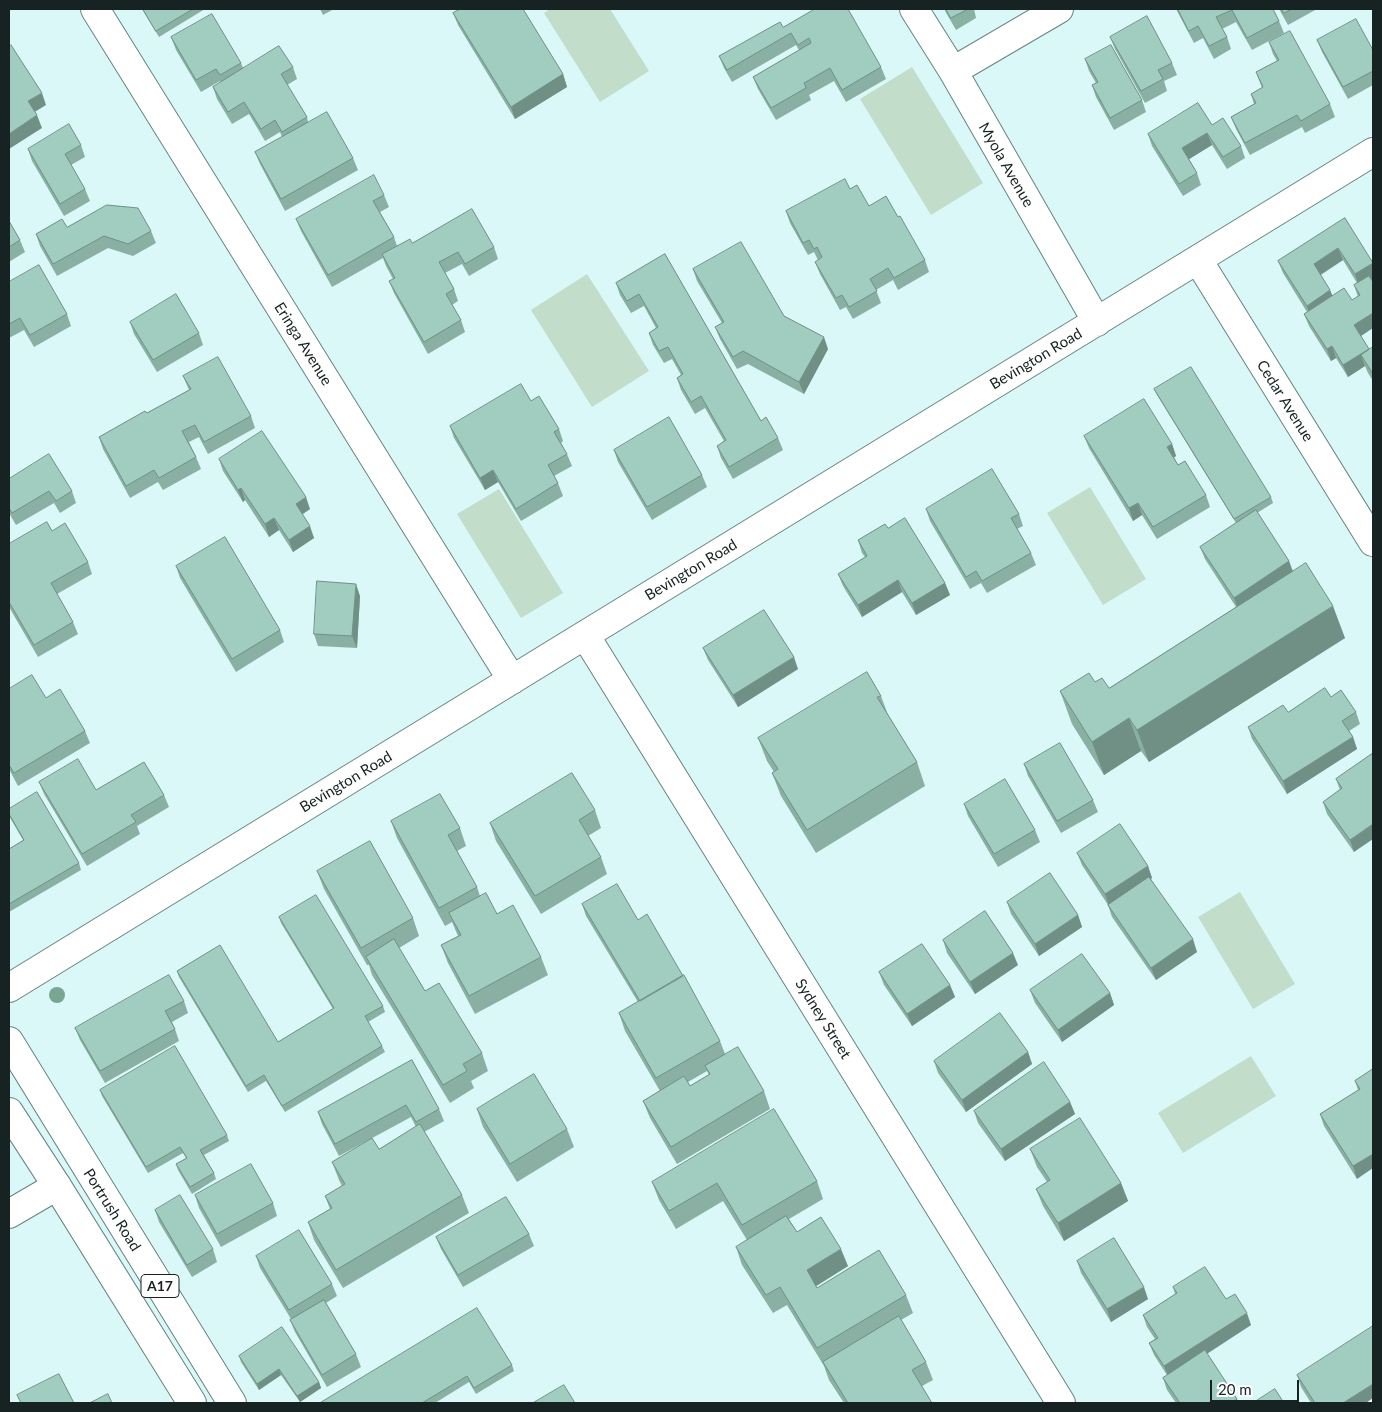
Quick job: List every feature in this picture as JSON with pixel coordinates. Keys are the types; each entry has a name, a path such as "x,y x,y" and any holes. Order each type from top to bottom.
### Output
{"main road":[{"name":"Eringa Avenue","path":"95,9 512,680"},
{"name":"Myola Avenue","path":"914,9 953,71 1097,322"},
{"path":"953,71 1059,9"},
{"name":"Bevington Road","path":"9,988 1373,152"},
{"name":"Cedar Avenue","path":"1198,260 1373,542"},
{"name":"Sydney Street","path":"585,635 1060,1403"},
{"name":"Portrush Road","path":"9,1041 232,1403"},
{"name":"A17","path":"9,1112 192,1403"},
{"path":"9,1214 57,1186"}],"green space":[{"path":"550,9 610,9 649,71 600,102 544,13"},
{"path":"912,67 983,183 931,215 860,99"},
{"path":"587,274 649,371 592,407 531,310"},
{"path":"1090,487 1146,579 1103,605 1047,513"},
{"path":"499,489 563,593 521,618 457,514"},
{"path":"1240,892 1295,984 1253,1009 1198,917"},
{"path":"1251,1056 1276,1096 1183,1153 1158,1113"}],"building":[{"path":"143,9 193,9 156,31"},
{"path":"461,9 523,9 563,74 511,107 453,13"},
{"path":"815,9 848,9 881,67 842,90 830,68 804,83 806,88 771,108 753,77 811,43 809,38 798,45 791,33 727,70 719,56 780,22 783,27"},
{"path":"946,9 968,9 951,18"},
{"path":"1178,9 1273,9 1279,21 1247,38 1232,10 1216,17 1227,37 1209,46 1198,26 1189,31"},
{"path":"1282,9 1292,9 1284,13"},
{"path":"212,14 241,63 220,75 216,69 196,80 171,37"},
{"path":"1147,16 1172,63 1158,70 1163,79 1141,91 1110,37"},
{"path":"1356,19 1373,50 1373,71 1343,87 1317,40"},
{"path":"1290,31 1330,104 1301,121 1297,115 1245,143 1231,117 1256,103 1251,94 1263,87 1256,72 1279,60 1269,42"},
{"path":"11,45 42,93 28,101 37,115 9,134 9,47"},
{"path":"1111,45 1142,100 1110,118 1092,85 1098,82 1085,59"},
{"path":"279,46 293,67 281,74 307,117 282,132 275,120 261,129 244,102 228,112 213,87"},
{"path":"1198,103 1212,125 1223,118 1241,146 1223,157 1207,133 1182,148 1197,173 1179,184 1148,134"},
{"path":"327,112 353,158 281,199 255,152"},
{"path":"69,124 81,145 65,154 85,189 60,204 28,149"},
{"path":"374,175 384,195 373,201 394,237 328,275 296,219"},
{"path":"845,179 850,189 857,185 869,206 886,196 898,217 900,216 925,260 894,278 888,268 870,279 877,291 849,307 842,295 836,298 815,262 822,257 817,247 814,249 809,240 803,243 786,211"},
{"path":"107,205 138,208 151,231 128,244 104,236 53,264 36,234 62,219 67,227"},
{"path":"472,209 494,247 465,264 458,252 439,262 454,289 446,294 461,320 424,342 389,281 395,278 382,254 410,239 412,243"},
{"path":"1345,218 1373,263 1355,274 1338,248 1314,264 1330,290 1307,306 1278,261"},
{"path":"9,221 20,240 9,247"},
{"path":"741,242 784,316 824,337 799,382 743,351 733,357 715,327 724,322 693,269"},
{"path":"665,254 761,421 766,417 778,438 729,467 717,446 726,440 701,396 691,402 677,378 683,374 668,347 659,351 649,333 658,327 639,294 627,301 616,283"},
{"path":"39,265 67,314 30,335 20,318 9,324 9,282"},
{"path":"1369,276 1373,282 1373,313 1354,325 1369,349 1343,365 1332,346 1327,349 1304,314 1344,288 1352,300 1360,295 1354,285"},
{"path":"176,294 199,333 153,360 130,322"},
{"path":"1373,347 1373,374 1361,355"},
{"path":"218,357 251,416 204,442 195,425 182,431 196,457 159,478 154,470 126,486 99,437 145,411 147,413 191,389 183,376"},
{"path":"1191,367 1271,497 1234,519 1154,389"},
{"path":"521,384 531,401 539,396 559,429 554,432 567,454 548,465 558,483 516,509 493,470 480,478 450,426"},
{"path":"1144,399 1172,444 1167,447 1178,465 1185,461 1206,495 1153,527 1138,503 1129,508 1084,436"},
{"path":"669,417 702,475 647,507 614,450"},
{"path":"262,431 306,497 296,504 310,526 289,540 274,518 265,524 241,488 238,490 219,459"},
{"path":"49,454 72,491 56,501 49,491 12,513 9,508 9,479"},
{"path":"992,469 1019,514 1011,518 1031,553 982,581 976,571 966,577 926,509"},
{"path":"1256,510 1289,561 1234,598 1200,547"},
{"path":"905,518 945,583 912,603 898,580 858,605 838,574 867,556 858,540 885,524 888,528"},
{"path":"47,522 52,531 65,523 88,562 51,583 73,622 34,645 9,602 9,544"},
{"path":"225,537 280,630 232,659 176,566"},
{"path":"1306,563 1333,606 1137,730 1129,718 1092,742 1060,691 1089,673 1095,682 1102,678 1109,688"},
{"path":"317,581 356,584 352,636 314,634"},
{"path":"764,610 794,657 733,695 703,648"},
{"path":"867,672 881,696 877,697 917,762 807,830 772,773 778,769 758,738"},
{"path":"32,675 46,698 60,689 85,731 14,773 9,765 9,689"},
{"path":"1325,688 1331,697 1341,690 1356,712 1342,721 1353,737 1283,781 1248,727 1283,705 1288,712"},
{"path":"1060,743 1093,800 1057,821 1024,764"},
{"path":"1372,754 1373,824 1350,840 1323,802 1342,788 1336,779"},
{"path":"78,759 96,790 144,762 164,795 131,815 136,822 82,854 39,782"},
{"path":"572,773 595,810 579,820 601,857 535,896 490,823"},
{"path":"1005,779 1035,830 994,854 964,804"},
{"path":"37,792 79,863 9,904 9,849 24,840 9,814 9,809"},
{"path":"440,794 460,828 448,835 477,887 439,908 391,821"},
{"path":"1120,824 1148,866 1105,894 1077,853"},
{"path":"370,841 413,918 361,948 317,871"},
{"path":"1050,873 1078,915 1035,944 1007,902"},
{"path":"1149,877 1193,939 1151,968 1108,905"},
{"path":"617,884 638,920 647,914 683,976 640,1001 582,904"},
{"path":"486,893 497,914 513,905 541,957 469,996 441,945 461,935 449,913"},
{"path":"316,895 383,1006 365,1016 382,1046 282,1106 264,1075 246,1086 177,971 220,945 278,1042 334,1008 279,917"},
{"path":"985,911 1013,953 970,982 943,940"},
{"path":"394,939 425,991 439,983 482,1053 463,1064 467,1071 443,1085 366,957"},
{"path":"922,944 950,985 907,1014 879,972"},
{"path":"1082,954 1110,993 1058,1030 1030,990"},
{"path":"169,975 184,1001 165,1011 175,1029 100,1071 75,1028"},
{"path":"684,975 720,1041 656,1078 619,1013"},
{"path":"1000,1013 1028,1052 962,1100 934,1061"},
{"path":"175,1046 227,1135 200,1150 214,1173 190,1187 176,1164 187,1158 180,1147 146,1167 100,1090"},
{"path":"738,1047 764,1091 671,1147 643,1101 684,1076 690,1086 710,1074 705,1066"},
{"path":"412,1060 439,1109 416,1122 406,1105 335,1144 318,1112"},
{"path":"1044,1062 1070,1102 1001,1149 974,1111"},
{"path":"1373,1069 1373,1154 1353,1166 1320,1114 1360,1089 1355,1081"},
{"path":"534,1074 567,1129 510,1164 477,1109"},
{"path":"774,1109 817,1181 742,1225 717,1183 669,1211 652,1182"},
{"path":"1080,1118 1121,1183 1058,1223 1036,1189 1050,1180 1030,1149"},
{"path":"420,1124 462,1195 336,1270 308,1222 332,1208 325,1196 345,1184 332,1162 372,1138 379,1149"},
{"path":"251,1164 273,1203 217,1234 195,1195"},
{"path":"180,1195 213,1249 187,1265 155,1210"},
{"path":"506,1197 529,1234 458,1275 436,1237"},
{"path":"786,1216 797,1232 821,1217 841,1249 807,1270 817,1288 879,1250 906,1295 817,1348 780,1287 766,1295 736,1247"},
{"path":"299,1230 332,1284 289,1310 256,1256"},
{"path":"1114,1238 1144,1287 1107,1309 1077,1261"},
{"path":"1205,1267 1226,1299 1235,1294 1247,1313 1164,1366 1149,1343 1158,1338 1143,1315 1177,1293 1173,1287"},
{"path":"324,1300 356,1354 322,1375 290,1320"},
{"path":"477,1308 512,1365 474,1388 467,1376 422,1403 320,1403"},
{"path":"899,1316 926,1362 912,1370 932,1403 848,1403 823,1362"},
{"path":"1373,1326 1373,1384 1343,1403 1315,1403 1297,1375"},
{"path":"282,1327 319,1382 297,1396 279,1369 257,1384 239,1356"},
{"path":"1205,1350 1237,1399 1231,1403 1180,1403 1163,1378"},
{"path":"59,1374 74,1403 21,1403 17,1395"},
{"path":"564,1385 575,1403 533,1403"},
{"path":"1275,1389 1284,1403 1253,1403"},
{"path":"108,1394 112,1403 90,1403"}]}
